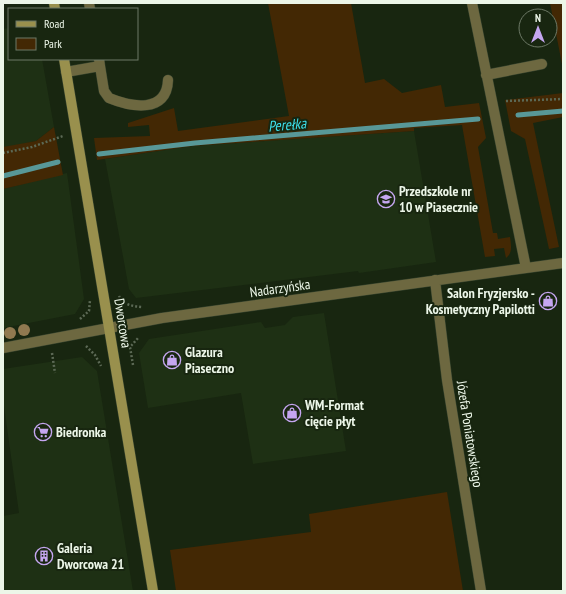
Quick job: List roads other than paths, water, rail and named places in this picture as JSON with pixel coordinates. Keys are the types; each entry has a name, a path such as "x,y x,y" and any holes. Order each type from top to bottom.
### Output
{"street":[{"path":"472,3 526,268"},
{"name":"Dworcowa","path":"64,60 153,591"},
{"path":"66,72 99,62 104,90 109,98 125,103 149,105 159,102 168,88 168,80"},
{"path":"486,75 542,64"},
{"name":"Nadarzyńska","path":"3,348 162,318 563,262"},
{"name":"Józefa Poniatowskiego","path":"435,280 447,380 481,591"}],"waterway":[{"name":"Perełka","path":"518,115 563,111"},
{"name":"Perełka","path":"99,154 195,143 478,119"},
{"name":"Perełka","path":"3,176 58,162"}],"place":[{"name":"Przedszkole nr 10 w Piasecznie","path":"386,199"},
{"name":"Salon Fryzjersko - Kosmetyczny Papilotti","path":"548,301"},
{"name":"Glazura Piaseczno","path":"172,360"},
{"name":"WM-Format cięcie płyt","path":"292,413"},
{"name":"Biedronka","path":"43,432"},
{"name":"Galeria Dworcowa 21","path":"44,556"}]}
